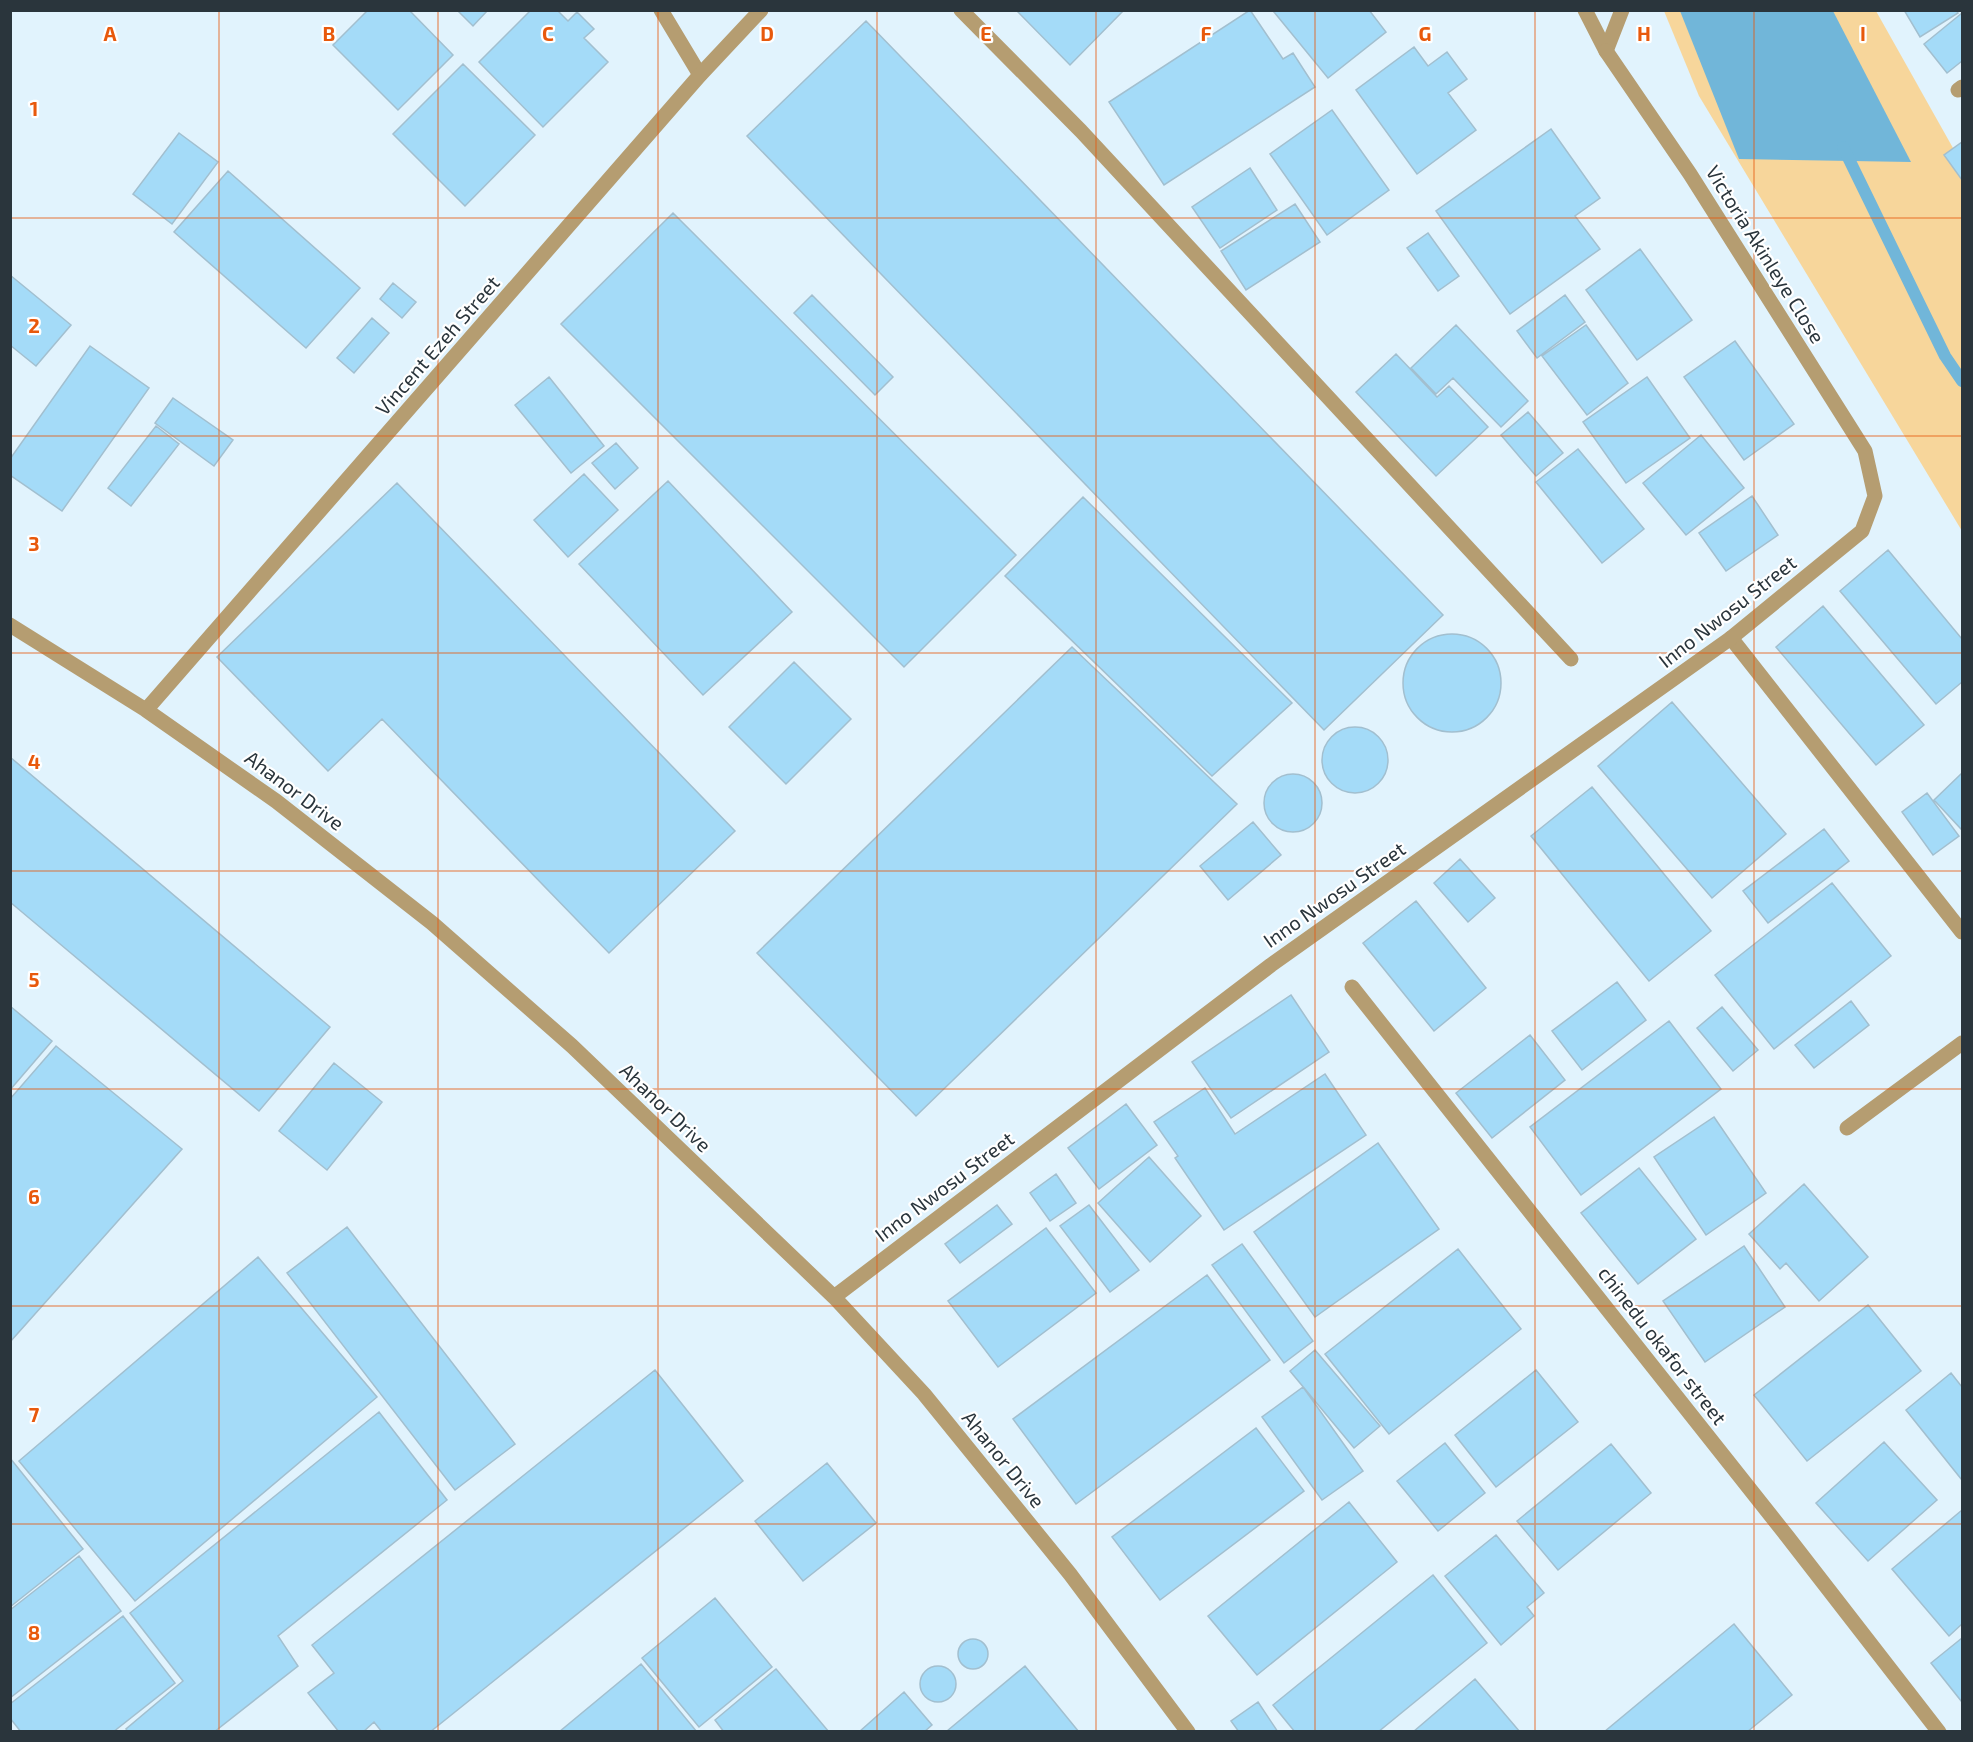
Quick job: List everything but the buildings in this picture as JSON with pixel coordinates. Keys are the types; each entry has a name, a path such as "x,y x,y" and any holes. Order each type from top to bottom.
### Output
{"street":[{"path":"661,10 700,75"},
{"name":"Vincent Ezeh Street","path":"146,710 700,75 761,10"},
{"path":"961,10 1089,139 1571,659"},
{"name":"Victoria Akinleye Close","path":"1584,10 1606,51 1690,174 1865,451 1875,496 1862,531"},
{"path":"1606,51 1622,10"},
{"name":"Inno Nwosu Street","path":"834,1297 1271,965 1731,639 1862,531"},
{"name":"Ahanor Drive","path":"10,624 146,710 276,801 432,923 572,1046 834,1297 931,1403 1070,1574 1188,1731"},
{"path":"1731,639 1962,932"},
{"name":"chinedu okafor street","path":"1352,987 1939,1731"},
{"path":"1847,1128 1962,1043"}],"shaded area":[{"path":"1664,11 1876,11 1962,164 1962,531 1699,96"}],"water":[{"path":"1680,11 1833,11 1911,162 1739,159"}],"waterway":[{"path":"1843,147 1945,356 1962,381"}]}
